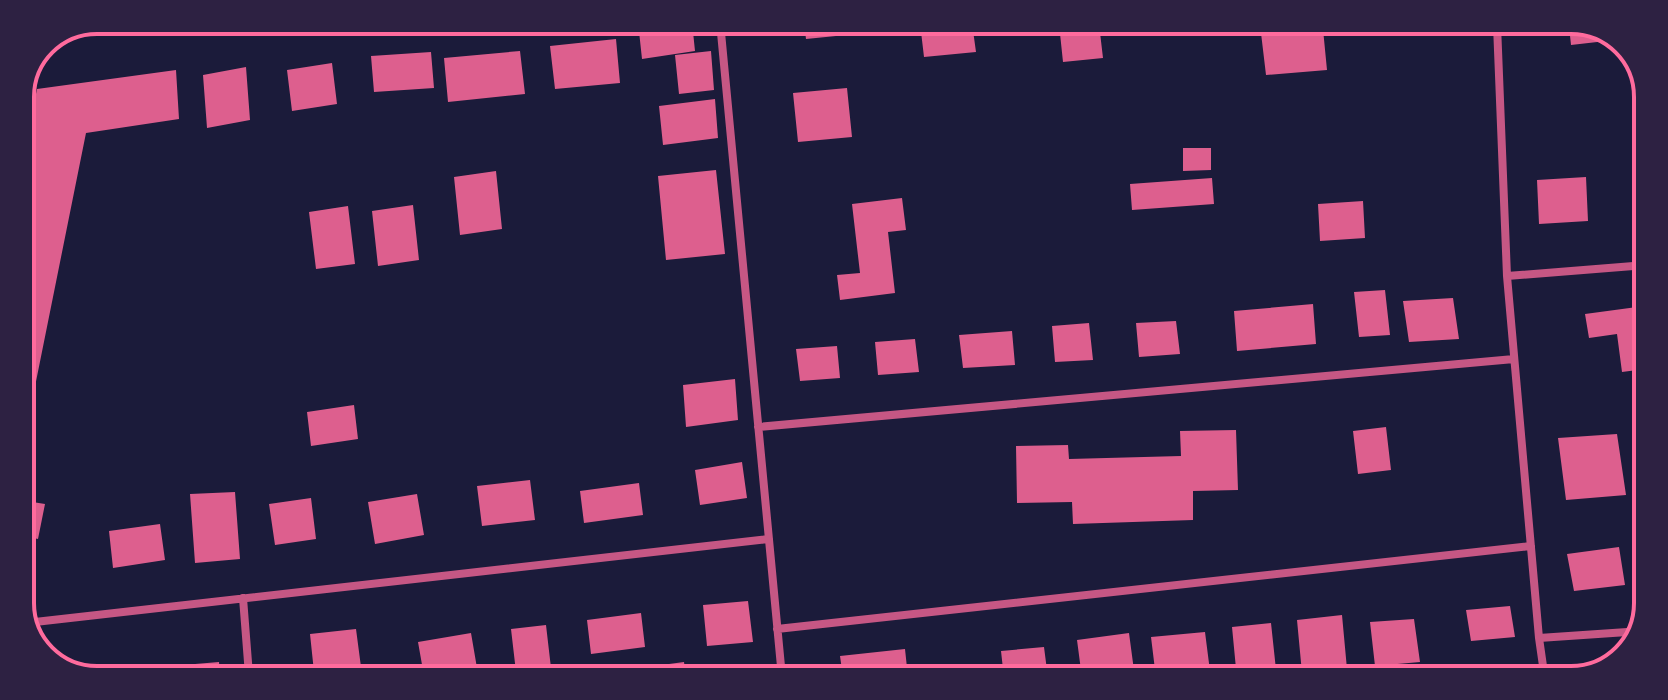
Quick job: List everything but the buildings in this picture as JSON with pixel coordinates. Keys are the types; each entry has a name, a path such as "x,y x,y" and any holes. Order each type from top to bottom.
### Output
{"street":[{"path":"721,34 781,666"},
{"path":"1497,34 1507,276 1543,666"},
{"path":"1507,276 1634,266"},
{"path":"758,427 1514,359"},
{"path":"37,622 769,539"},
{"path":"777,629 1531,546"},
{"path":"243,598 248,666"},
{"path":"1539,638 1627,632"}]}
